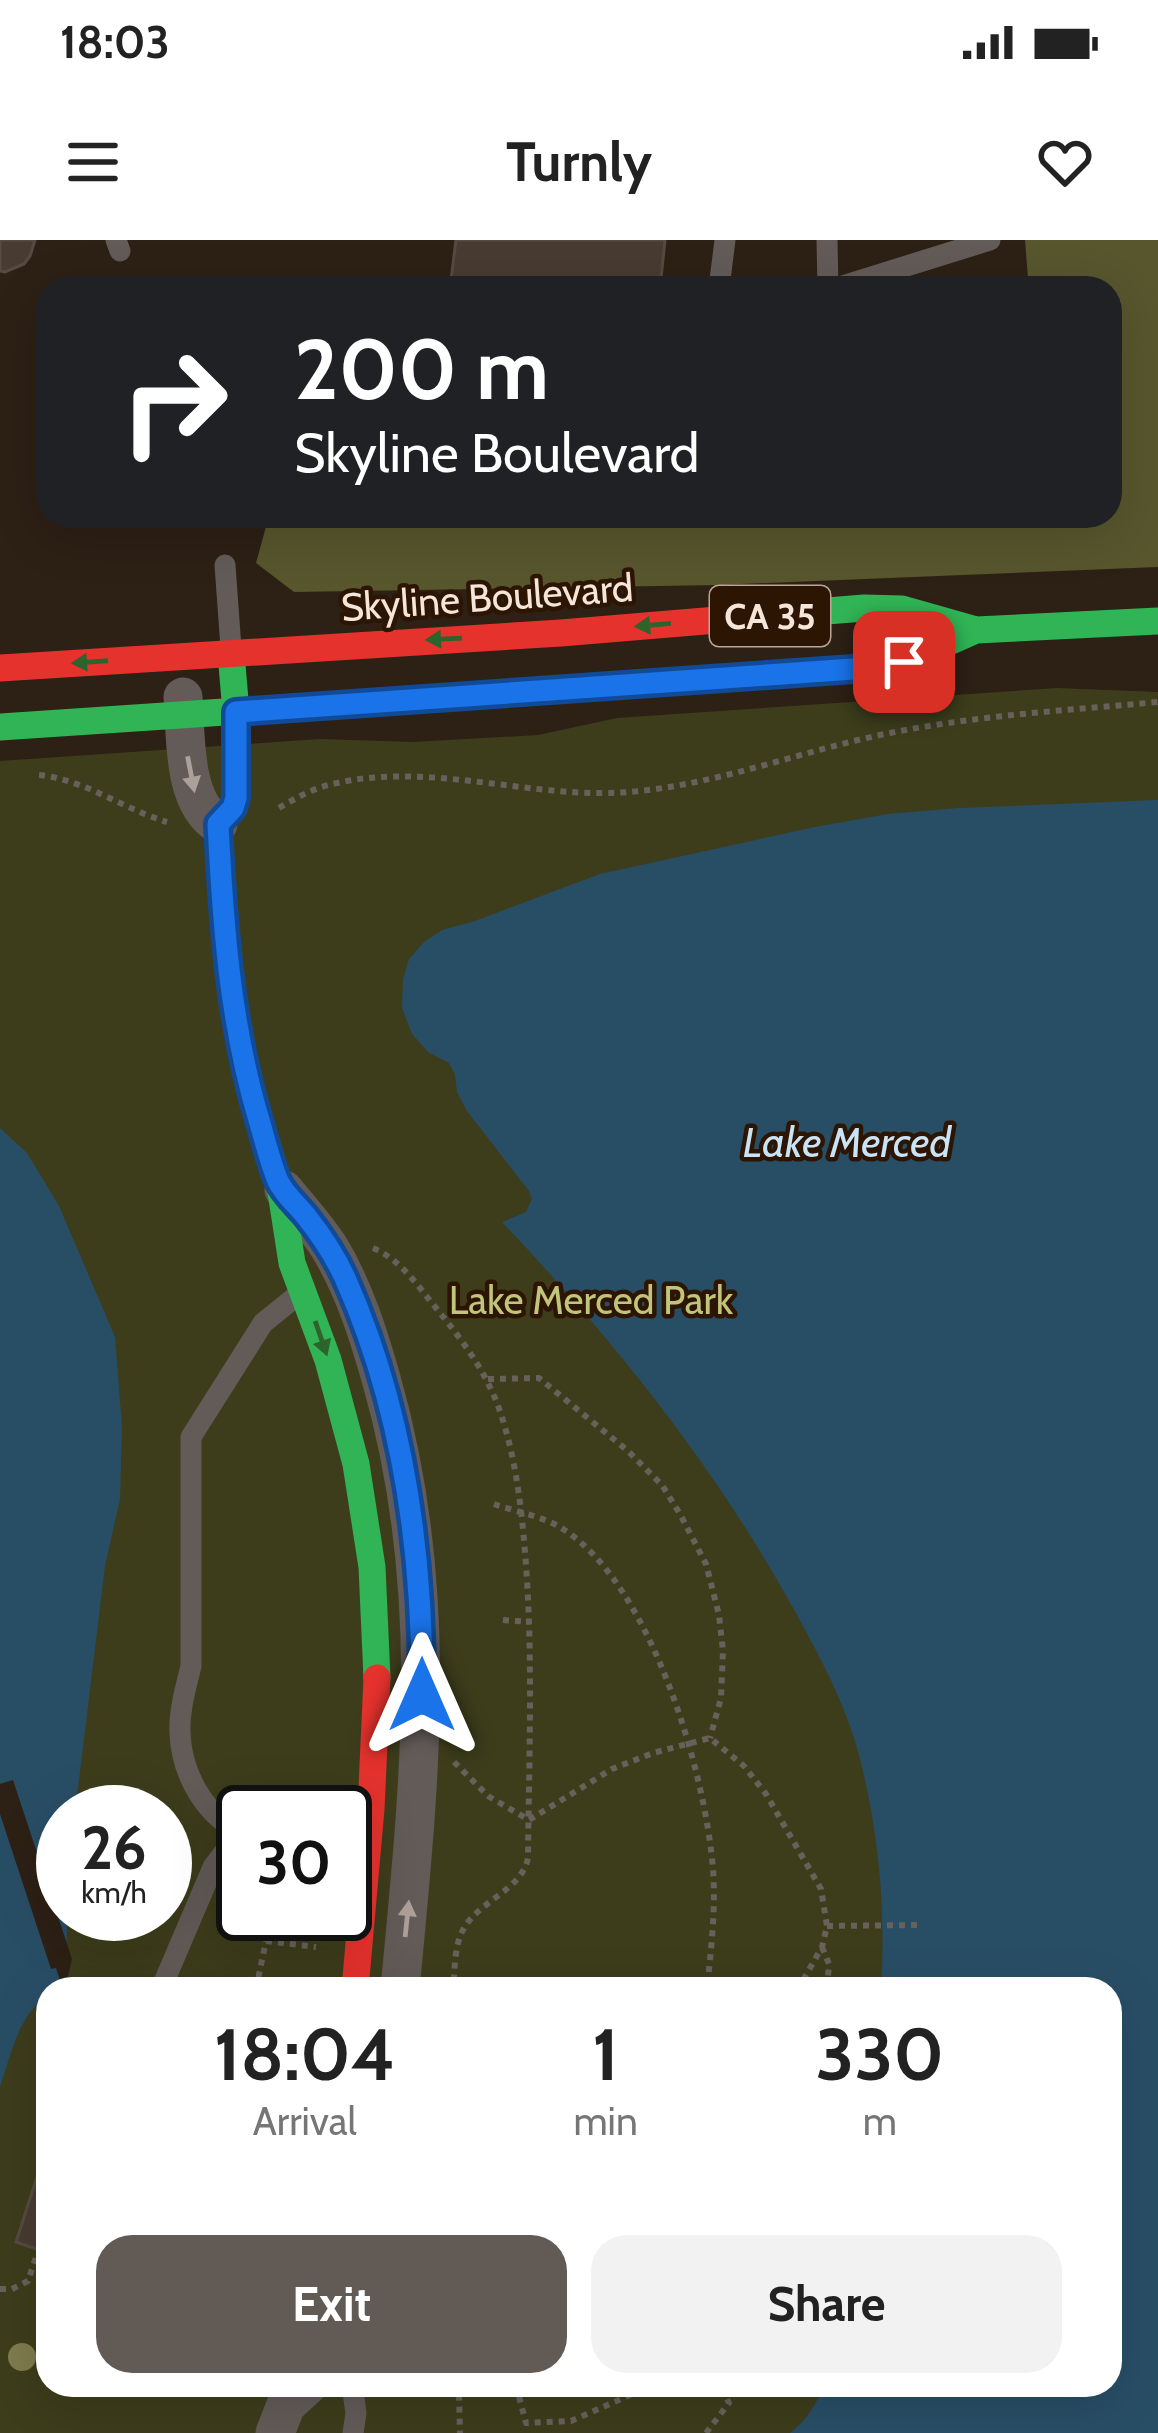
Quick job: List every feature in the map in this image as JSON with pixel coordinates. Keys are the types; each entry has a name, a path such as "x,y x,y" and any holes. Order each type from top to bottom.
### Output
{"main road":[{"name":"Skyline Boulevard","path":"0,668 561,633 863,608 902,609 976,630"},
{"name":"Skyline Boulevard","path":"0,728 868,668 904,662 976,630 1158,621"},
{"path":"231,652 236,798 233,808 202,825 254,1104 280,1186 285,1229 302,1292 345,1416 365,1512 377,1651 363,1785"},
{"path":"355,1941 355,1977"}],"street":[{"path":"181,655 187,756 202,825"},
{"path":"280,1186 336,1259 358,1310 384,1387 410,1505 422,1650 420,1741 401,1977"}],"lane":[{"path":"720,276 724,240"},
{"path":"827,240 831,276"},
{"path":"872,276 990,240"},
{"path":"225,565 231,652"},
{"path":"216,1815 201,1799 187,1768 180,1734 191,1666 191,1437 263,1323 336,1259"},
{"path":"372,1847 413,1850"},
{"path":"166,1977 216,1863"},
{"path":"352,2433 354,2397"}],"path":[{"path":"263,818 296,798 340,782 454,779 612,793 734,772 893,732 1158,702"},
{"path":"32,775 80,784 145,815 202,825"},
{"path":"336,1259 362,1245 393,1258 468,1346 497,1405 511,1450 530,1622 525,1872 474,1915 460,1934 455,1977"},
{"path":"486,1379 538,1378 662,1485 706,1564 718,1615 723,1651 721,1698 710,1738"},
{"path":"494,1504 561,1528 590,1550 620,1588 643,1629 690,1744 705,1814 713,1870 708,1977"},
{"path":"503,1621 530,1622"},
{"path":"529,1820 612,1768 710,1738"},
{"path":"710,1738 744,1766 787,1826 821,1889 826,1927 823,1947 805,1977"},
{"path":"420,1741 437,1745 488,1796 529,1820"},
{"path":"826,1927 917,1925"},
{"path":"258,1977 264,1941"},
{"path":"823,1947 827,1977"},
{"path":"0,2289 28,2281 36,2257"},
{"path":"459,2397 460,2433"},
{"path":"519,2397 526,2423 571,2421 626,2397"},
{"path":"706,2433 729,2403 726,2397"}],"green space":[{"name":"Lake Merced Park","path":"1057,688 1158,692 1158,2433 0,2433 0,761 320,739 413,742 538,735 617,718"}],"shaded area":[{"path":"1025,240 1158,240 1158,567 718,585 294,592 256,563 266,528 1122,528 1122,276 1028,276"}],"water":[{"name":"Lake Merced","path":"1158,800 1158,2433 790,2433 818,2397 1122,2397 1122,1977 881,1977 882,1901 872,1813 853,1735 830,1678 761,1554 695,1453 622,1357 502,1222 526,1212 532,1199 529,1191 467,1111 449,1063 428,1052 412,1034 402,1008 409,959 442,930 600,874 815,827 959,808"},
{"path":"0,1128 27,1153 59,1206 115,1337 122,1427 120,1499 105,1566 78,1785 36,1785 36,1941 67,1941 64,1962 60,1977 36,1977 36,2005 12,2049 0,2087"}],"pier":[{"path":"13,1780 36,1850 36,1923 0,1814 0,1784"},
{"path":"42,1941 66,1941 72,1959 68,1976 59,1977 56,1968 51,1969"}],"building":[{"path":"0,240 35,240 24,264 5,272 0,271"},
{"path":"456,240 665,240 661,276 452,276"},
{"path":"36,2180 36,2249 16,2242"}],"traffic: fast":[{"path":"729,619 864,608 902,609 976,630 1158,621"},
{"path":"0,727 868,669 904,662 976,630"},
{"path":"232,665 236,798 234,808 218,824 236,1022 281,1192 292,1263 328,1360 356,1464 372,1567 377,1678"}],"traffic: jam":[{"path":"0,668 729,619"},
{"path":"356,1977 377,1678"}],"route":[{"path":"422,1695 416,1554 388,1405 343,1273 328,1246 280,1186 254,1104 231,1000 218,824 236,798 236,712 904,662"}]}
